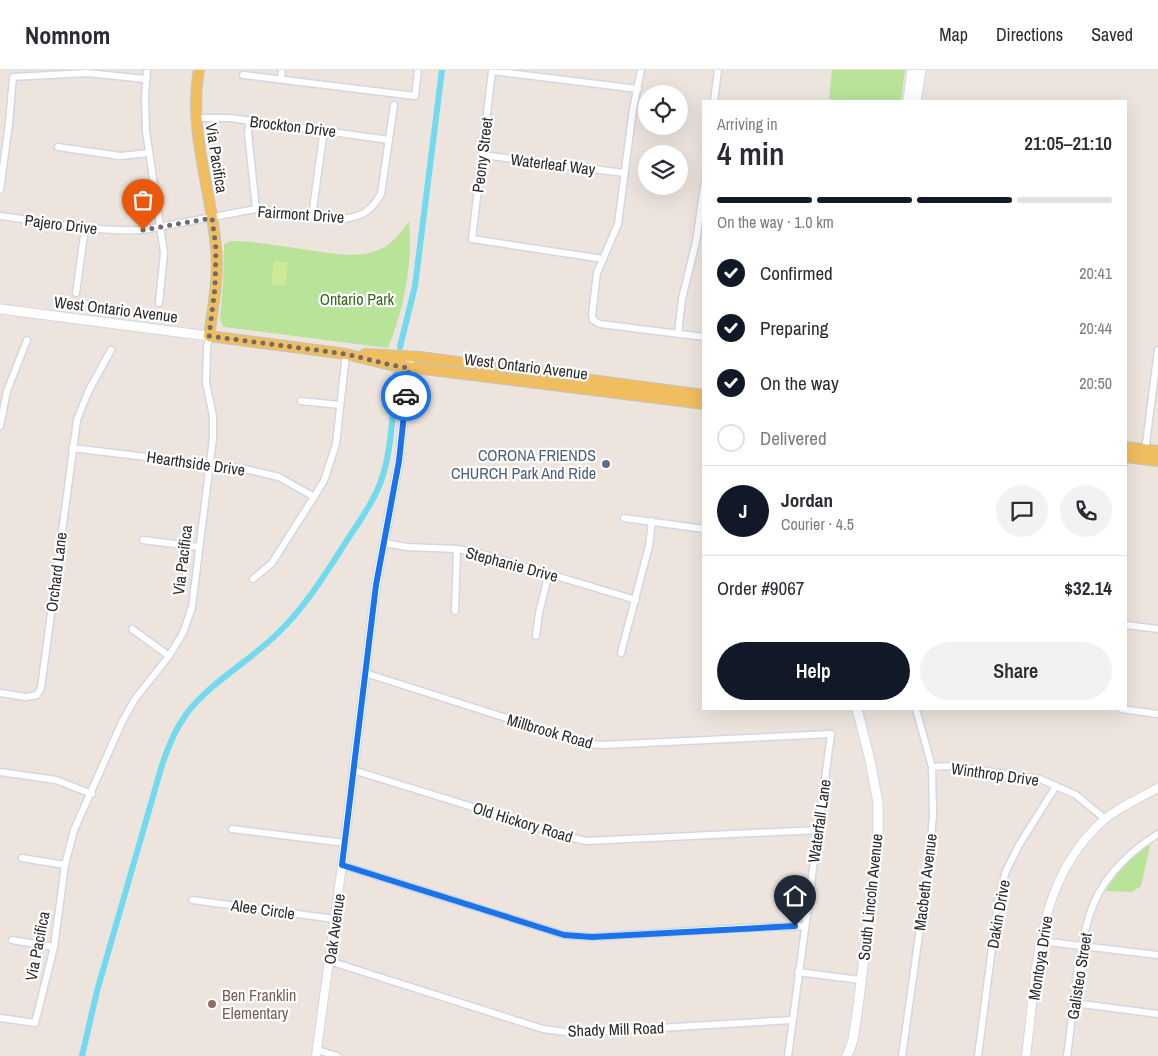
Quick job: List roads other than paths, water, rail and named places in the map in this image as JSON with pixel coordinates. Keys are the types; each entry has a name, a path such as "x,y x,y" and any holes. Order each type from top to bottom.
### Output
{"main road":[{"name":"Via Pacifica","path":"199,70 195,118 216,249 215,288 209,336"},
{"path":"908,100 912,70"},
{"path":"916,100 920,70"},
{"name":"West Ontario Avenue","path":"0,309 346,354 410,356 702,394"},
{"name":"West Ontario Avenue","path":"346,354 409,368 702,404"},
{"path":"1127,447 1158,461"},
{"path":"1127,457 1158,452"},
{"name":"South Lincoln Avenue","path":"847,1056 853,1040 878,846 878,803 870,760 857,710"}],"street":[{"path":"147,70 145,110 148,153 164,253 159,303"},
{"path":"281,79 282,70"},
{"path":"243,75 415,96 418,70"},
{"path":"639,85 641,70"},
{"path":"714,100 718,70"},
{"path":"492,71 638,89 633,109 618,224 597,273 593,320 600,324 702,337"},
{"name":"Peony Street","path":"492,71 472,239 602,259"},
{"path":"0,190 13,77 87,73 146,79"},
{"name":"Fairmont Drive","path":"212,218 256,209 344,219 357,217 374,205 381,194 394,105"},
{"name":"Brockton Drive","path":"195,118 250,120 389,140"},
{"path":"250,120 248,133 256,209"},
{"path":"312,216 324,130"},
{"path":"58,147 120,156 148,153"},
{"name":"Waterleaf Way","path":"482,155 624,173"},
{"path":"678,333 682,299 700,242 702,211"},
{"name":"Pajero Drive","path":"0,216 85,228 124,231 143,230 212,218"},
{"path":"76,293 85,228"},
{"name":"Via Pacifica","path":"0,1018 35,1023 54,947 65,865 74,830 92,794 122,722 151,677 169,656 183,633 192,607 213,438 213,416 206,383 209,336"},
{"path":"0,426 7,391 27,340"},
{"name":"Orchard Lane","path":"0,693 26,697 37,696 41,688 77,420 88,392 111,350"},
{"path":"254,579 272,563 324,481 332,460 338,426 346,354"},
{"path":"1145,454 1158,354"},
{"name":"Oak Avenue","path":"316,1053 345,844 376,585 399,461 410,356"},
{"path":"301,401 340,405"},
{"name":"Hearthside Drive","path":"72,448 245,469 279,477 314,497"},
{"path":"624,518 702,529"},
{"path":"621,653 649,546 652,521"},
{"path":"143,540 199,547"},
{"name":"Stephanie Drive","path":"385,543 428,549 458,549 495,556 636,600"},
{"path":"454,611 458,549"},
{"path":"536,636 539,613 549,574"},
{"path":"1127,625 1158,629"},
{"path":"132,628 169,656"},
{"name":"Millbrook Road","path":"365,674 588,744 603,745 831,734"},
{"name":"Macbeth Avenue","path":"902,1056 929,864 933,815 932,767 916,710"},
{"path":"1127,710 1158,714"},
{"name":"Waterfall Lane","path":"788,1056 831,734"},
{"name":"Winthrop Drive","path":"932,767 952,766 1040,779 1076,795 1105,819"},
{"name":"Old Hickory Road","path":"353,770 569,838 586,841 818,830"},
{"path":"0,772 56,780 92,794"},
{"name":"Dakin Drive","path":"978,1056 998,901 1006,871 1019,845 1056,786"},
{"name":"Montoya Drive","path":"1026,1056 1040,940 1051,900 1064,870 1076,851 1105,819 1158,788"},
{"path":"232,829 345,844"},
{"name":"Galisteo Street","path":"1067,1056 1081,946 1094,902 1105,883 1124,860 1158,834"},
{"path":"22,858 65,865"},
{"path":"342,865 564,935 592,937 805,926"},
{"name":"Alee Circle","path":"192,900 335,919"},
{"path":"12,940 54,947"},
{"path":"1040,940 1158,955"},
{"name":"Shady Mill Road","path":"329,961 543,1029 574,1033 792,1020"},
{"path":"798,972 860,980"},
{"path":"1074,1003 1158,1014"},
{"path":"316,1053 337,1056"}],"waterway":[{"path":"400,347 415,286 442,70"},
{"path":"82,1056 97,991 160,772 171,741 182,720 197,702 219,681 267,643 297,613 366,512 380,485 386,464 396,374"}],"place":[{"name":"CORONA FRIENDS CHURCH Park And Ride","path":"606,464"},
{"name":"Ben Franklin Elementary","path":"212,1004"}],"park label":[{"name":"Ontario Park","path":"357,299"}]}
